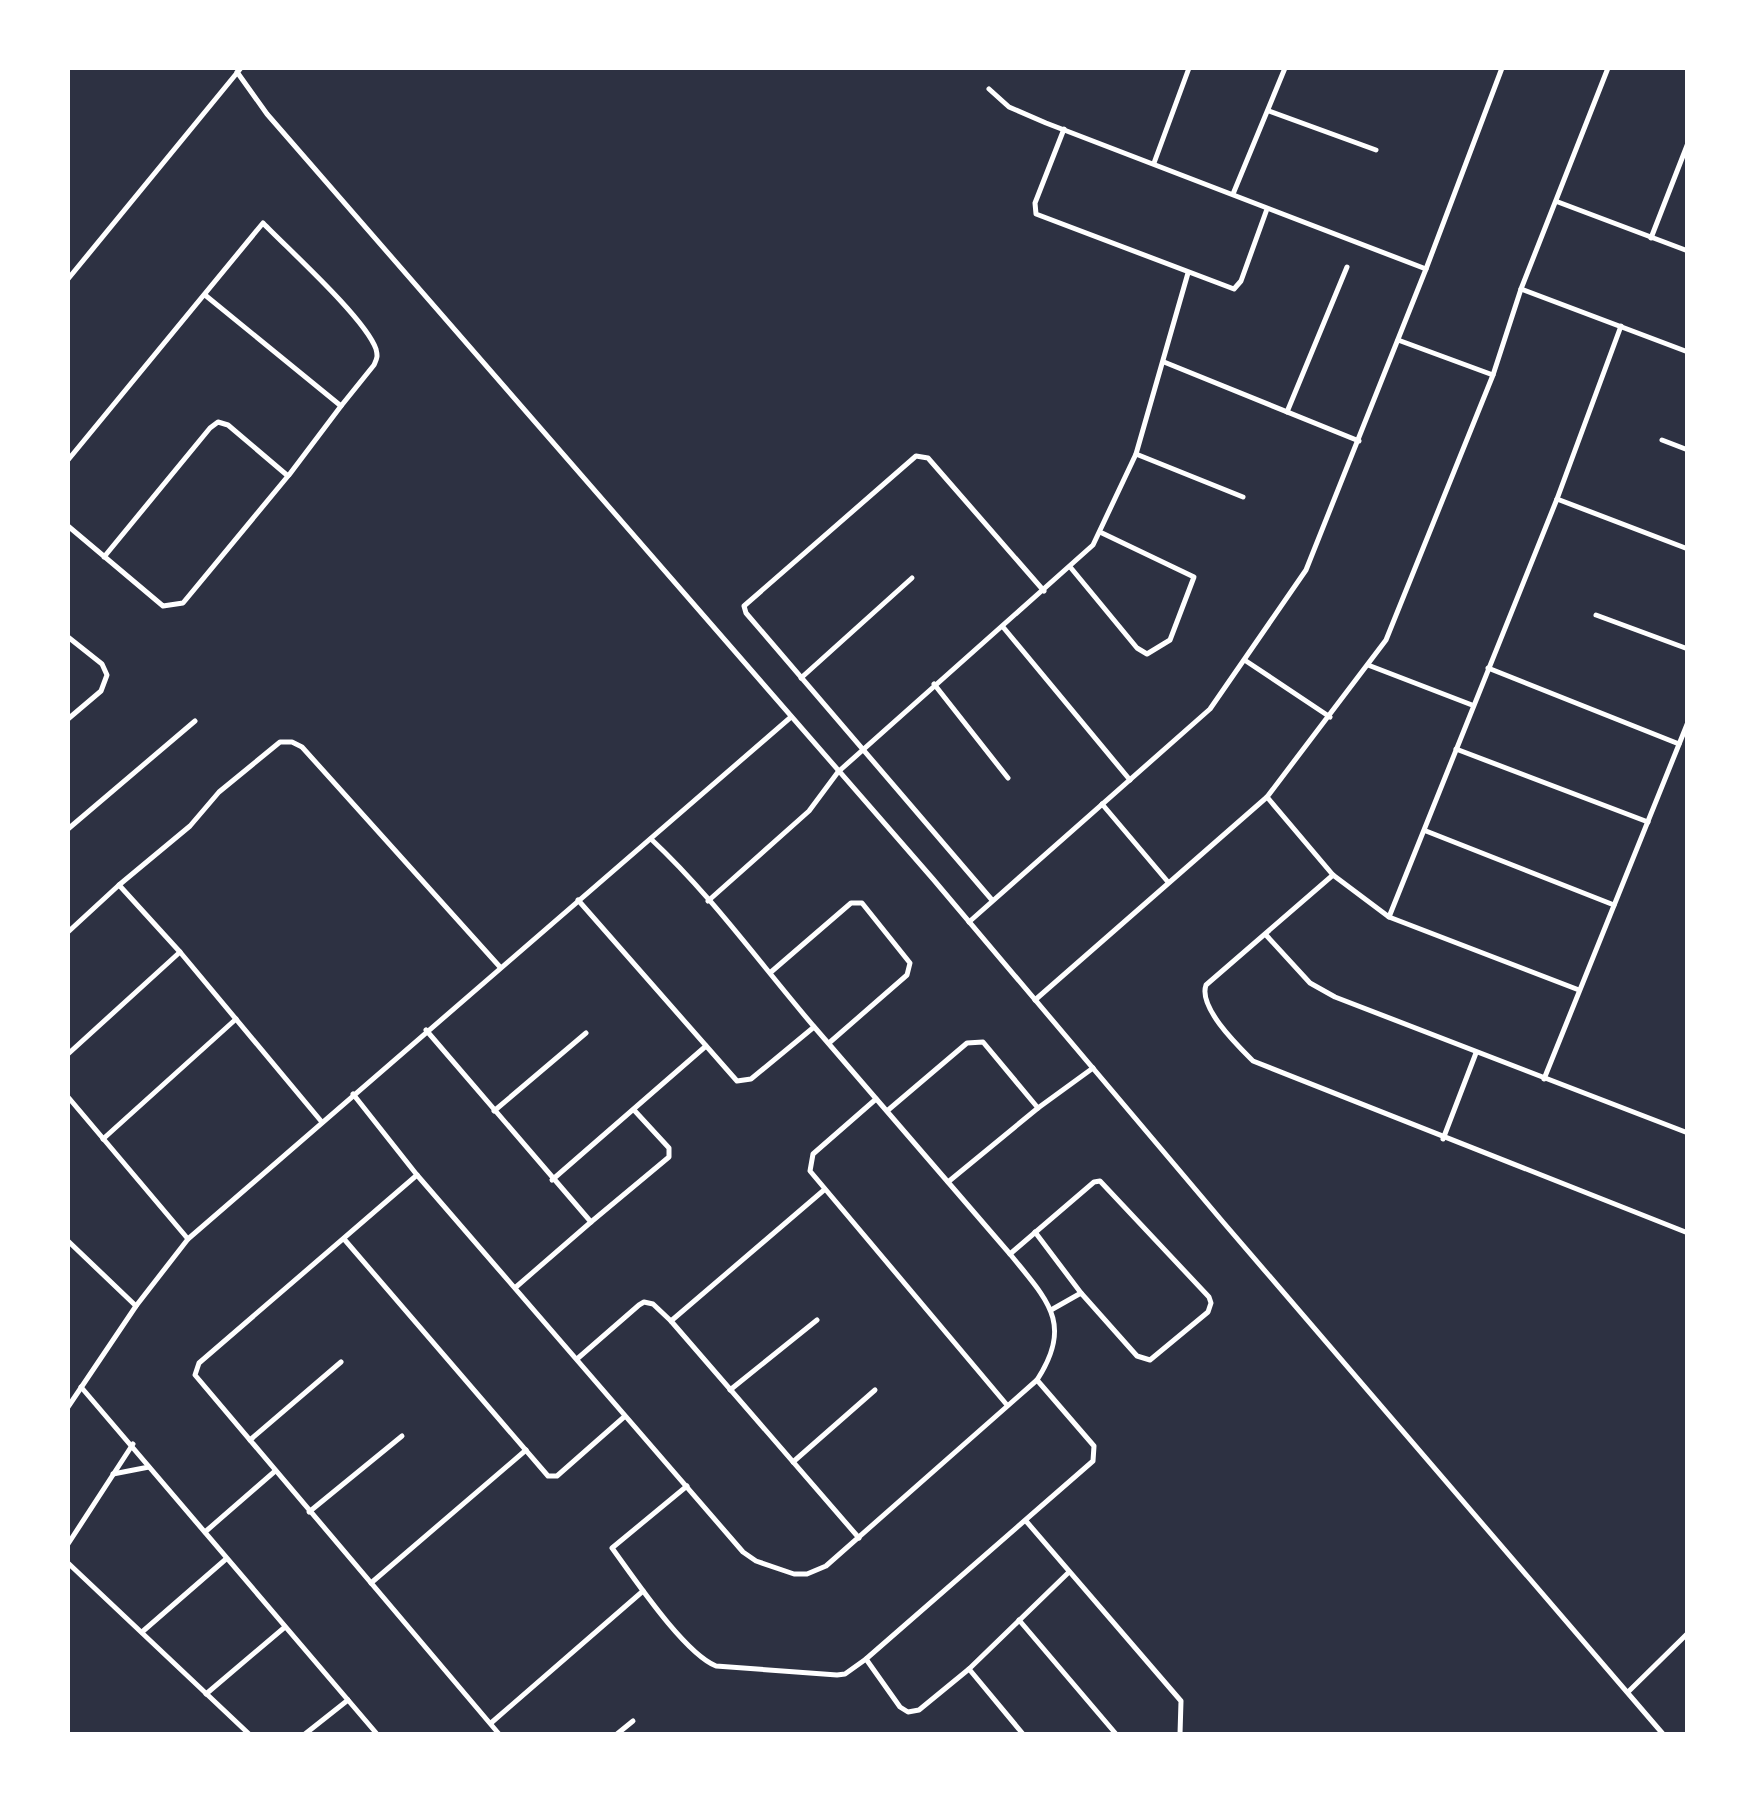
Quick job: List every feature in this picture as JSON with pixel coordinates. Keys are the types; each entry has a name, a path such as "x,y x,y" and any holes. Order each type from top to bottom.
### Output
{"street":[{"path":"1154,164 1189,68"},
{"path":"1233,194 1285,68"},
{"path":"969,922 1210,709 1306,570 1502,68"},
{"path":"1035,1000 1266,797 1386,640 1493,376 1521,289 1608,68"},
{"path":"68,279 239,70 267,114 969,922 1664,1734"},
{"path":"989,90 1009,107 1426,269"},
{"path":"1269,110 1376,150"},
{"path":"1064,129 1035,202 1036,214 1234,289 1241,282 1267,209"},
{"path":"1651,238 1688,143"},
{"path":"1558,202 1688,251"},
{"path":"68,460 262,222 342,304 375,346 374,364 288,476 182,603 163,606 68,526"},
{"path":"1287,412 1346,267"},
{"path":"708,901 810,812 838,772 1071,568 1102,532 1136,454 1188,273"},
{"path":"1521,289 1688,352"},
{"path":"205,295 341,406"},
{"path":"1389,917 1557,499 1621,326"},
{"path":"1398,340 1493,376"},
{"path":"1164,362 1358,441"},
{"path":"104,557 218,422 228,425 288,476"},
{"path":"1662,440 1688,450"},
{"path":"1136,454 1243,496"},
{"path":"993,901 744,606 916,456 928,458 1044,590"},
{"path":"1557,499 1688,549"},
{"path":"1071,568 1138,648 1147,654 1170,640 1194,576 1102,532"},
{"path":"801,678 912,578"},
{"path":"1596,615 1688,649"},
{"path":"1003,627 1130,780"},
{"path":"68,637 102,664 107,675 100,691 68,719"},
{"path":"1246,661 1330,717"},
{"path":"1368,665 1473,706"},
{"path":"1488,668 1679,744"},
{"path":"934,684 1008,778"},
{"path":"68,1407 136,1306 188,1239 792,717"},
{"path":"68,829 195,721"},
{"path":"1544,1079 1688,722"},
{"path":"68,932 190,826 219,792 280,742 292,742 302,748 500,967"},
{"path":"1456,749 1648,822"},
{"path":"1266,797 1333,875 1389,917 1579,990"},
{"path":"1102,804 1168,883"},
{"path":"1426,830 1614,905"},
{"path":"353,1094 416,1175 743,1552 783,1572 800,1574 817,1570 859,1538 1037,1380 1056,1340 1051,1310 1040,1290 771,972 676,862 651,839"},
{"path":"1333,875 1206,985 1205,1004 1253,1061 1688,1233"},
{"path":"119,885 321,1121"},
{"path":"578,900 735,1079 744,1082 814,1027"},
{"path":"771,972 851,903 862,903 910,963 908,975 829,1043"},
{"path":"1266,934 1310,983 1334,997 1688,1133"},
{"path":"68,1054 180,952"},
{"path":"103,1139 236,1019"},
{"path":"426,1030 591,1222"},
{"path":"494,1110 586,1033"},
{"path":"887,1111 974,1040 983,1042 1038,1108"},
{"path":"552,1180 706,1046"},
{"path":"1443,1138 1476,1053"},
{"path":"948,1182 1094,1068"},
{"path":"68,1098 188,1239"},
{"path":"876,1099 814,1154 810,1171 1007,1405"},
{"path":"516,1288 669,1156 668,1148 634,1110"},
{"path":"416,1175 197,1366 197,1379 499,1734"},
{"path":"1010,1254 1035,1232 1094,1182 1103,1182 1200,1286 1211,1304 1208,1312 1154,1358 1138,1356 1081,1294 1035,1232"},
{"path":"671,1321 824,1190"},
{"path":"344,1239 548,1476 557,1476 624,1417"},
{"path":"68,1241 136,1306"},
{"path":"1051,1310 1081,1294"},
{"path":"578,1359 644,1302 653,1304 859,1538"},
{"path":"730,1390 817,1320"},
{"path":"250,1440 341,1362"},
{"path":"686,1486 612,1548 643,1591 699,1655 716,1666 845,1674 1090,1466 1096,1456 1094,1446 1037,1380"},
{"path":"81,1387 378,1734"},
{"path":"792,1462 875,1390"},
{"path":"309,1512 402,1436"},
{"path":"68,1544 132,1444"},
{"path":"371,1583 526,1450"},
{"path":"113,1474 151,1466"},
{"path":"205,1532 274,1472"},
{"path":"1026,1521 1180,1700 1180,1734"},
{"path":"142,1632 226,1558"},
{"path":"68,1563 249,1734"},
{"path":"866,1659 900,1707 908,1712 919,1710 970,1669 1068,1572"},
{"path":"490,1724 643,1591"},
{"path":"1019,1620 1116,1734"},
{"path":"206,1694 285,1627"},
{"path":"1628,1692 1688,1633"},
{"path":"970,1669 1023,1734"},
{"path":"305,1734 348,1700"},
{"path":"617,1734 633,1720"}]}
